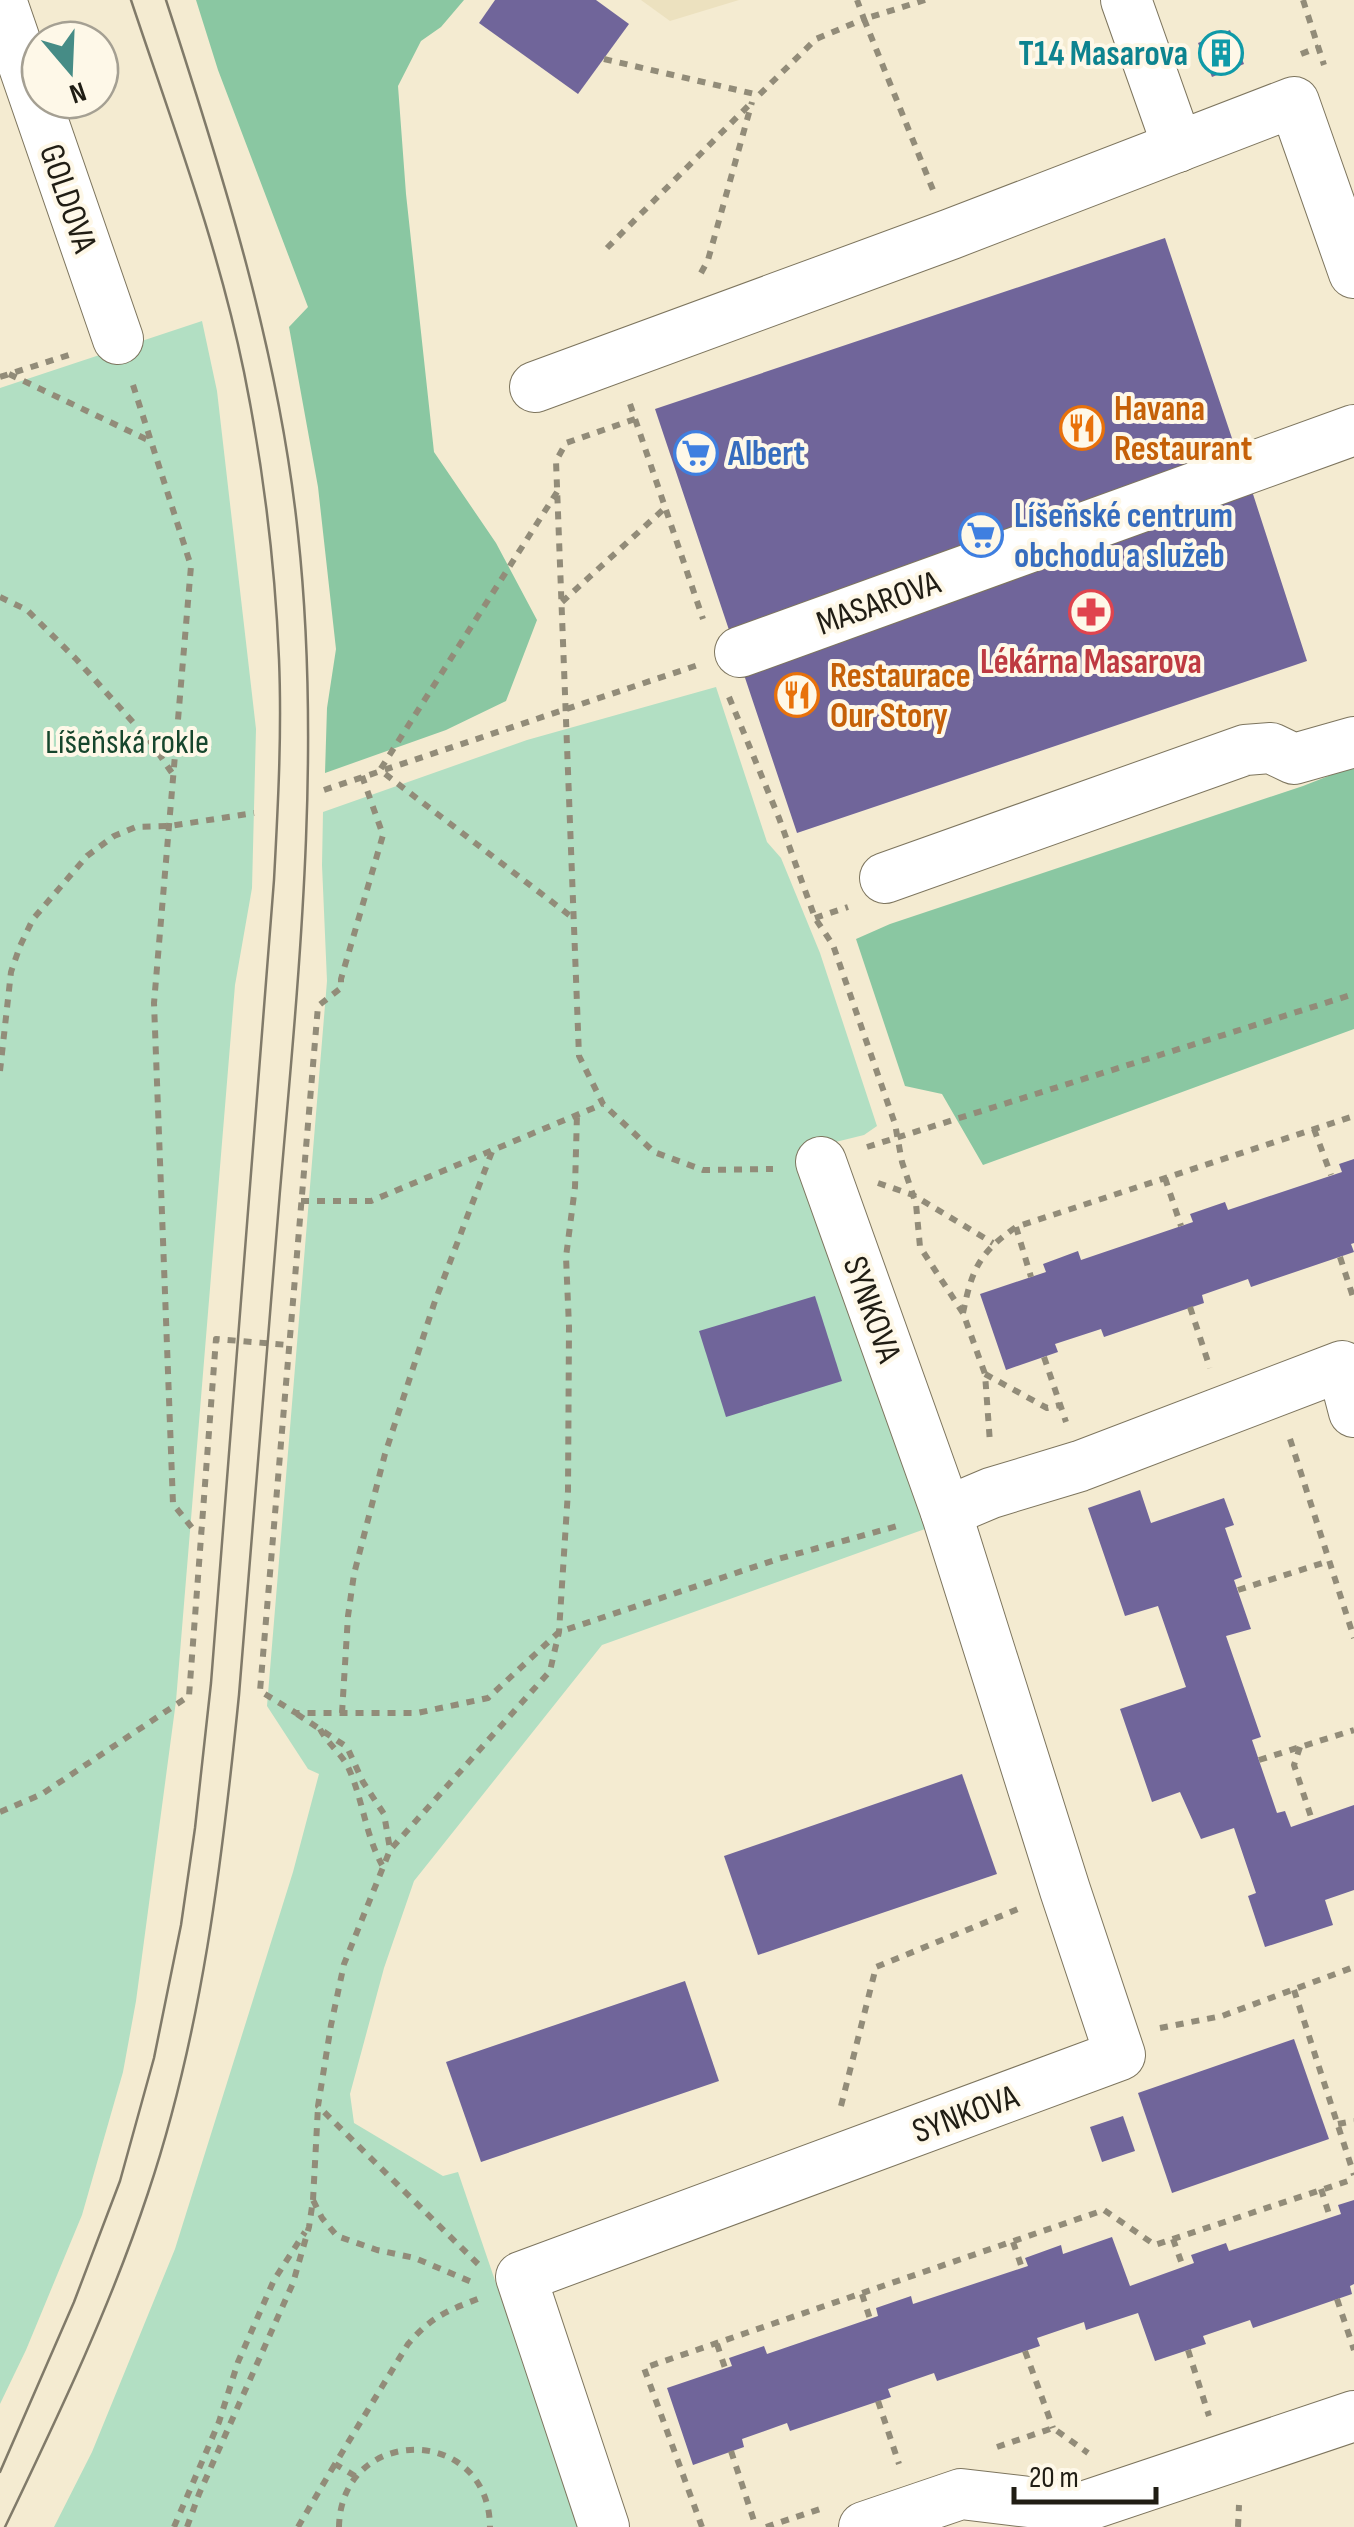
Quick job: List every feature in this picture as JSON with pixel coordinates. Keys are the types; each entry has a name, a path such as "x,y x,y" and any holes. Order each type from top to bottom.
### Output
{"street":[{"name":"GOLDOVA","path":"1,0 118,340"},
{"path":"1126,0 1178,146"},
{"path":"534,388 1294,102 1354,273"},
{"name":"MASAROVA","path":"728,656 1354,430"},
{"path":"884,878 1246,750 1271,748 1294,759 1354,742"},
{"name":"SYNKOVA","path":"507,2285 1120,2055 1065,1890 968,1502 821,1162"},
{"path":"968,1502 1080,1466 1342,1366 1354,1412"},
{"path":"507,2285 604,2527"},
{"path":"850,2515 961,2494 1080,2508 1354,2416"}],"path":[{"path":"857,0 951,234"},
{"path":"608,248 816,38 926,0"},
{"path":"1303,0 1328,78"},
{"path":"604,58 755,99"},
{"path":"694,286 708,260 755,99"},
{"path":"4,375 118,340 190,566 154,1003 173,1504 193,1529 202,1530"},
{"path":"296,1713 417,1713 488,1698 559,1632 778,1558 968,1502 986,1374 963,1313 920,1247 913,1195 895,1124 832,945 816,918 736,716 728,656 666,507 614,357"},
{"path":"4,375 151,442"},
{"path":"635,420 566,443 556,461 579,1056 604,1104 654,1152 704,1170 799,1167 1354,994"},
{"path":"380,770 558,491"},
{"path":"562,602 666,507"},
{"path":"0,597 27,610 76,660 150,741 172,774"},
{"path":"324,790 728,656"},
{"path":"380,770 574,918"},
{"path":"362,776 383,835 341,988 318,1006 260,1691 347,1747 384,1814 390,1850"},
{"path":"0,1072 11,972 20,946 33,919 87,856 136,826 170,826 254,813"},
{"path":"300,1201 371,1202 604,1104"},
{"path":"187,2527 293,2283 313,2200 318,2106 344,1964 383,1866 390,1850 550,1671 559,1632 568,1491 566,1256 575,1187 577,1114"},
{"path":"963,1313 970,1279 992,1243 1016,1226 1354,1116"},
{"path":"1314,1129 1331,1175"},
{"path":"342,1713 354,1574 385,1454 434,1304 493,1149"},
{"path":"1164,1178 1181,1226"},
{"path":"904,1191 992,1243"},
{"path":"1016,1226 1031,1277"},
{"path":"1340,1257 1354,1300"},
{"path":"1190,1307 1212,1372"},
{"path":"0,1812 42,1794 189,1696 216,1339 288,1346"},
{"path":"1044,1356 1080,1466"},
{"path":"986,1374 1047,1408 1060,1405"},
{"path":"1286,1424 1354,1638"},
{"path":"1238,1590 1329,1561"},
{"path":"320,1728 325,1740 347,1764 362,1800 372,1846 383,1866"},
{"path":"1259,1760 1354,1730"},
{"path":"1300,1746 1294,1765 1312,1820"},
{"path":"826,2165 876,1967 1065,1890"},
{"path":"1114,2037 1222,2016 1354,1967"},
{"path":"702,2527 644,2368 1104,2210 1155,2245 1354,2177 1294,1990"},
{"path":"318,2106 482,2268 507,2285"},
{"path":"1338,2124 1354,2121"},
{"path":"1321,2190 1330,2217"},
{"path":"313,2200 336,2236 507,2285"},
{"path":"174,2527 274,2280 308,2227"},
{"path":"1173,2238 1183,2267"},
{"path":"1013,2242 1022,2268"},
{"path":"298,2527 408,2344 440,2314 507,2285"},
{"path":"862,2294 870,2319"},
{"path":"1337,2299 1354,2350"},
{"path":"716,2344 725,2368"},
{"path":"1188,2350 1210,2417 1193,2423"},
{"path":"1025,2351 1052,2428 1092,2456"},
{"path":"878,2401 904,2480"},
{"path":"980,2453 1052,2428"},
{"path":"339,2527 342,2498 355,2476 374,2460 397,2450 421,2448 446,2454 466,2468 482,2488 490,2511 490,2527"},
{"path":"731,2452 756,2527"},
{"path":"335,2464 355,2476"},
{"path":"766,2527 850,2515"}],"shaded area":[{"path":"641,0 739,0 670,21"}],"green space":[{"path":"196,0 464,0 441,27 421,41 398,86 434,452 496,543 537,620 506,701 446,730 325,773 327,708 336,649 318,487 289,327 308,307 218,70"},
{"name":"Líšeňská rokle","path":"202,321 217,391 256,729 252,888 235,985 176,1701 123,2072 82,2215 0,2404 0,388"},
{"path":"716,687 767,842 781,858 820,953 877,1126 864,1135 799,1151 925,1529 602,1645 414,1881 384,1968 350,2094 354,2123 443,2176 458,2172 579,2527 54,2527 92,2452 175,2249 293,1872 319,1774 308,1769 267,1706 327,981 323,812 527,740"},
{"path":"1354,766 1354,1029 983,1165 942,1094 905,1086 856,939 890,924"}],"building":[{"path":"495,0 596,0 629,24 578,94 479,23"},
{"name":"T14 Masarova","path":"1230,30 1244,64 1212,77 1198,43"},
{"name":"Líšeňské centrum obchodu a služeb","path":"1165,238 1307,661 797,833 655,409"},
{"path":"1354,1159 1354,1252 1251,1287 1248,1279 1202,1295 1204,1303 1104,1337 1101,1329 1055,1344 1058,1352 1006,1370 980,1294 1046,1272 1043,1264 1078,1251 1081,1260 1193,1222 1190,1214 1225,1202 1228,1210 1342,1172 1339,1164"},
{"path":"815,1296 842,1381 726,1417 699,1331"},
{"path":"1140,1490 1151,1523 1224,1498 1234,1525 1225,1528 1242,1577 1234,1580 1251,1629 1226,1636 1261,1737 1252,1740 1277,1813 1285,1811 1291,1827 1354,1805 1354,1890 1325,1900 1333,1925 1265,1947 1248,1896 1256,1893 1234,1828 1201,1839 1180,1792 1152,1802 1120,1709 1186,1687 1158,1606 1125,1616 1088,1508"},
{"path":"962,1774 997,1874 758,1955 724,1856"},
{"path":"685,1981 719,2081 481,2162 446,2062"},
{"path":"1294,2039 1329,2139 1172,2193 1138,2093"},
{"path":"1123,2116 1135,2151 1102,2162 1090,2127"},
{"path":"1354,2200 1352,2294 1253,2328 1250,2320 1203,2336 1206,2344 1155,2361 1138,2313 1086,2330 1084,2322 1037,2338 1040,2346 937,2381 934,2373 888,2389 891,2397 790,2431 787,2423 742,2439 744,2447 693,2465 667,2388 732,2366 729,2358 764,2346 767,2354 878,2316 876,2308 911,2296 913,2304 1028,2266 1025,2258 1061,2245 1063,2254 1112,2237 1130,2286 1194,2263 1191,2255 1226,2243 1229,2251 1341,2214 1338,2205"}],"tram line":[{"path":"0,2472 74,2302 120,2181 154,2058 181,1925 211,1683 275,853 279,659 257,443 221,278 131,0"},
{"path":"5,2527 82,2362 133,2236 167,2132 196,2009 217,1884 239,1695 302,916 308,687 298,534 289,466 246,264 166,0"}],"place":[{"name":"T14 Masarova","path":"1221,53"},
{"name":"Havana Restaurant","path":"1082,428"},
{"name":"Albert","path":"696,453"},
{"name":"Líšeňské centrum obchodu a služeb","path":"981,535"},
{"name":"Lékárna Masarova","path":"1091,612"},
{"name":"Restaurace Our Story","path":"797,695"}]}
